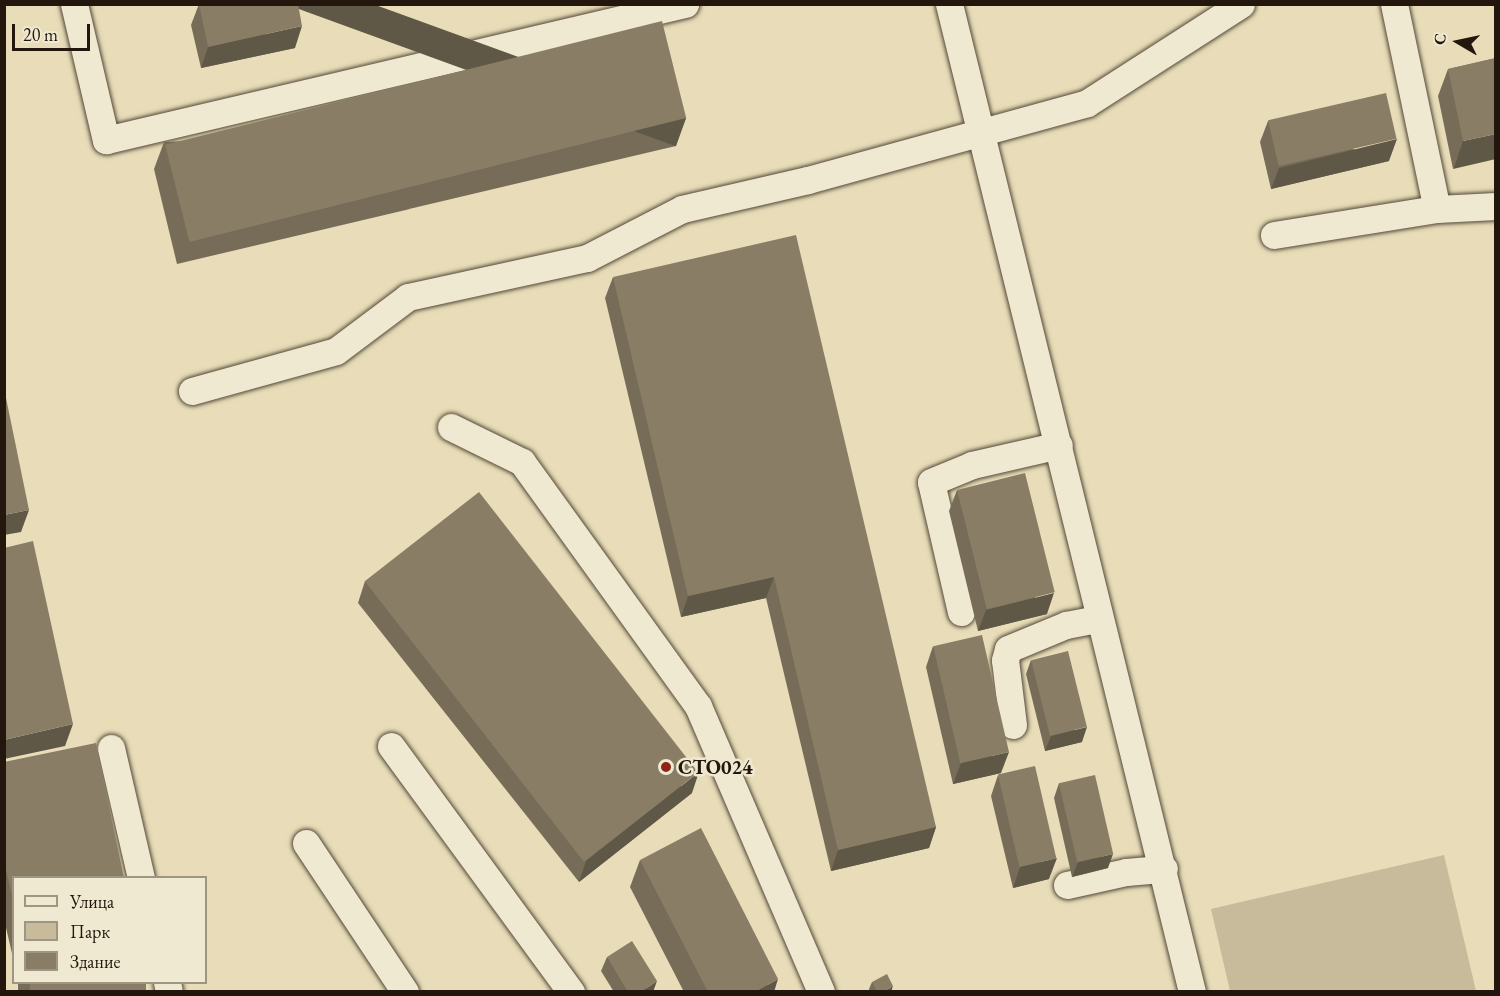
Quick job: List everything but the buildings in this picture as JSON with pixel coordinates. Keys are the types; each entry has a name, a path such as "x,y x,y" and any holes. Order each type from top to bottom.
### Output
{"street":[{"path":"74,4 106,140 685,4"},
{"path":"949,4 1059,445 1098,619 1164,869 1192,992"},
{"path":"192,391 336,351 408,297 587,258 681,209 808,180 1087,103 1241,4"},
{"path":"1394,4 1437,209"},
{"path":"1274,235 1437,209 1496,206"},
{"path":"451,427 522,462 698,706 821,992"},
{"path":"961,612 931,482 972,465 1059,445"},
{"path":"1013,725 1005,660 1008,649 1066,626 1098,619"},
{"path":"391,746 571,992"},
{"path":"111,748 141,876"},
{"path":"306,843 405,992"},
{"path":"1067,885 1126,872 1164,869"}],"green space":[{"path":"1444,855 1476,991 1230,991 1211,909"}],"place":[{"name":"СТО024","path":"666,767"}]}
